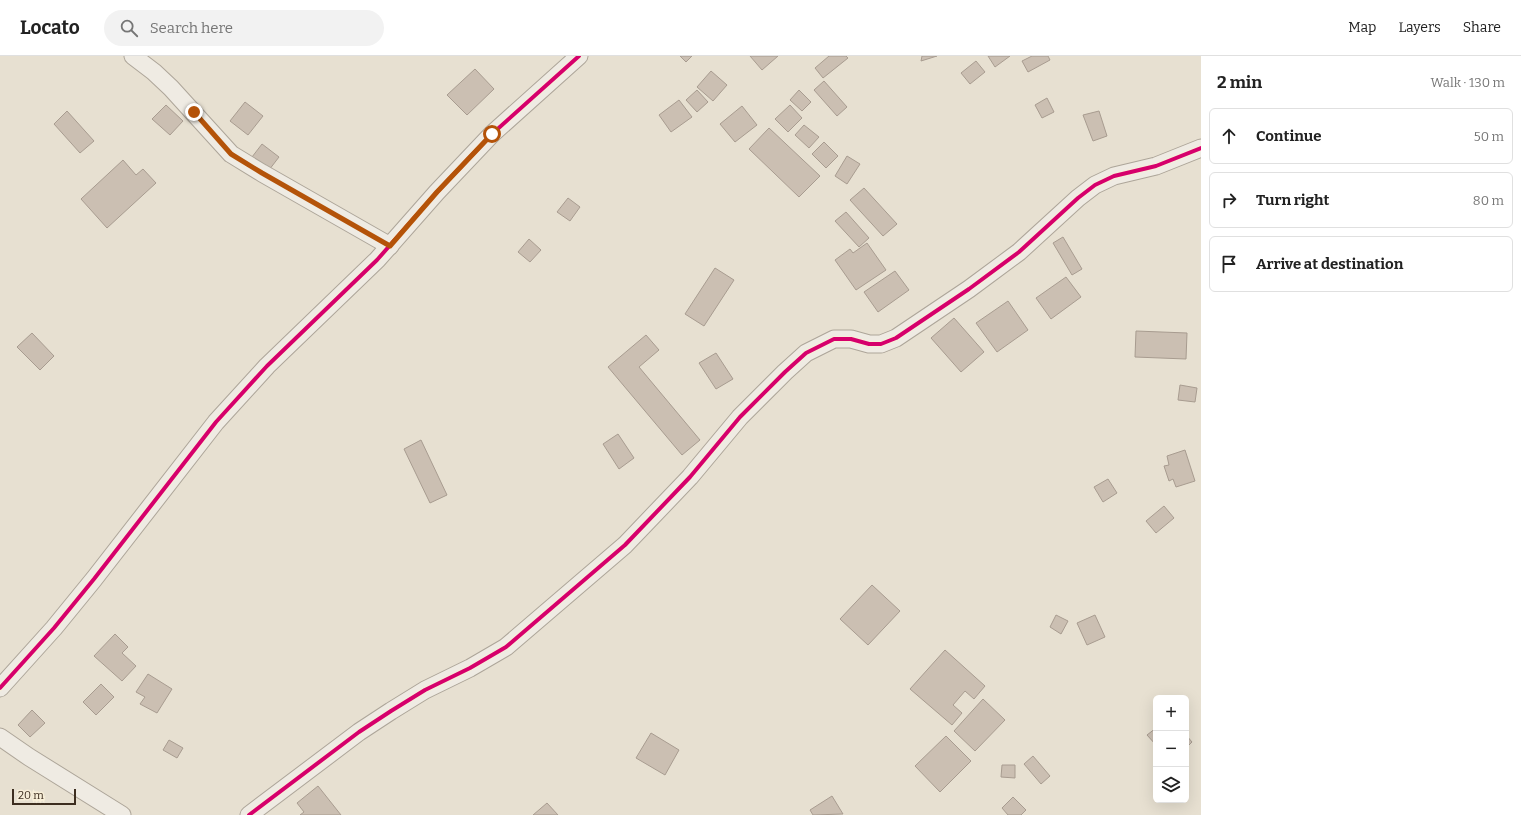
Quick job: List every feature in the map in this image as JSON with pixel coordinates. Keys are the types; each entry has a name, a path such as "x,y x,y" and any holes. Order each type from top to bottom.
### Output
{"street":[{"path":"133,56 154,72 171,88 231,154 390,246"},
{"path":"0,688 54,628 94,579 237,397 306,327 357,281 478,148 579,56"},
{"path":"248,815 391,711 425,690 470,668 506,647 625,545 690,477 740,418 784,372 806,353 834,339 851,339 869,344 882,344 896,338 969,289 1019,252 1078,198 1095,185 1114,176 1156,166 1201,148"},
{"path":"0,737 29,757 122,815"}],"building":[{"path":"680,56 692,56 686,62"},
{"path":"750,56 778,56 762,70"},
{"path":"829,56 846,56 848,58 823,78 815,68"},
{"path":"922,56 937,56 921,61"},
{"path":"988,56 1010,56 995,67"},
{"path":"1032,56 1048,56 1050,60 1028,72 1022,61"},
{"path":"976,61 985,72 970,84 961,73"},
{"path":"475,69 494,89 467,115 447,95"},
{"path":"711,71 727,85 713,101 697,87"},
{"path":"824,81 847,107 837,116 814,90"},
{"path":"697,90 708,102 697,112 686,100"},
{"path":"799,90 811,102 802,111 790,100"},
{"path":"1047,98 1054,112 1042,118 1035,105"},
{"path":"679,100 692,117 671,132 659,115"},
{"path":"245,102 263,116 248,135 230,121"},
{"path":"166,105 183,121 170,135 152,119"},
{"path":"790,105 802,118 788,132 775,119"},
{"path":"742,106 757,125 735,142 720,124"},
{"path":"67,111 94,141 80,153 54,124"},
{"path":"1099,111 1107,136 1093,141 1083,115"},
{"path":"804,125 819,137 809,148 795,135"},
{"path":"769,128 820,176 799,197 749,149"},
{"path":"824,142 838,156 826,168 812,154"},
{"path":"262,144 279,157 269,170 252,157"},
{"path":"847,156 860,164 847,184 835,176"},
{"path":"123,160 136,175 143,169 156,183 107,228 81,199"},
{"path":"864,188 897,224 883,236 850,200"},
{"path":"568,198 580,207 570,221 557,212"},
{"path":"846,212 869,238 859,247 835,221"},
{"path":"1063,237 1082,269 1072,275 1053,243"},
{"path":"529,239 541,250 530,262 518,252"},
{"path":"867,243 886,270 856,290 835,260 850,249 853,253"},
{"path":"715,268 734,280 704,326 685,314"},
{"path":"895,271 909,290 878,312 864,292"},
{"path":"1066,277 1081,297 1051,319 1036,298"},
{"path":"1008,301 1028,330 997,352 976,323"},
{"path":"954,318 984,352 961,372 931,338"},
{"path":"1136,331 1187,333 1186,359 1135,357"},
{"path":"32,333 54,356 40,370 17,347"},
{"path":"646,335 659,350 639,367 700,440 682,455 608,367"},
{"path":"716,353 733,379 716,389 699,363"},
{"path":"1180,385 1197,388 1195,402 1178,400"},
{"path":"618,434 634,458 619,469 603,444"},
{"path":"421,440 447,495 430,503 404,449"},
{"path":"1185,450 1195,481 1176,487 1173,479 1169,481 1164,466 1169,465 1167,456"},
{"path":"1108,479 1117,493 1103,502 1094,487"},
{"path":"1164,506 1174,518 1156,533 1146,521"},
{"path":"872,585 900,611 868,645 840,619"},
{"path":"1056,615 1068,621 1061,634 1050,627"},
{"path":"1095,615 1105,637 1087,645 1077,623"},
{"path":"115,634 128,647 122,653 136,666 122,681 94,656"},
{"path":"945,650 985,686 974,699 965,691 953,705 962,713 952,725 910,689"},
{"path":"148,674 172,689 157,713 140,704 145,697 136,692"},
{"path":"101,684 114,697 96,715 83,702"},
{"path":"983,699 1005,720 975,751 954,731"},
{"path":"32,710 45,723 30,737 18,725"},
{"path":"1153,730 1153,742 1147,735"},
{"path":"651,733 679,750 665,775 636,758"},
{"path":"946,736 971,761 940,792 915,766"},
{"path":"169,740 183,748 177,758 163,750"},
{"path":"1033,756 1050,776 1041,784 1024,764"},
{"path":"1002,765 1015,765 1015,778 1001,777"},
{"path":"318,786 341,815 300,815 304,812 297,803"},
{"path":"832,796 843,814 813,815 810,810"},
{"path":"1013,797 1026,810 1021,815 1008,815 1002,808"},
{"path":"547,803 558,815 533,815"}],"cycle path":[{"path":"0,688 54,628 94,579 216,422 267,366 377,260 437,192 492,134 579,56"},
{"path":"249,815 359,732 391,711 425,690 470,668 506,647 625,545 690,477 740,417 806,353 834,339 851,339 869,344 881,344 896,338 969,289 1019,252 1078,198 1095,185 1114,176 1156,166 1201,148"}],"route":[{"path":"194,112 231,154 390,246 468,157 492,134"}]}
